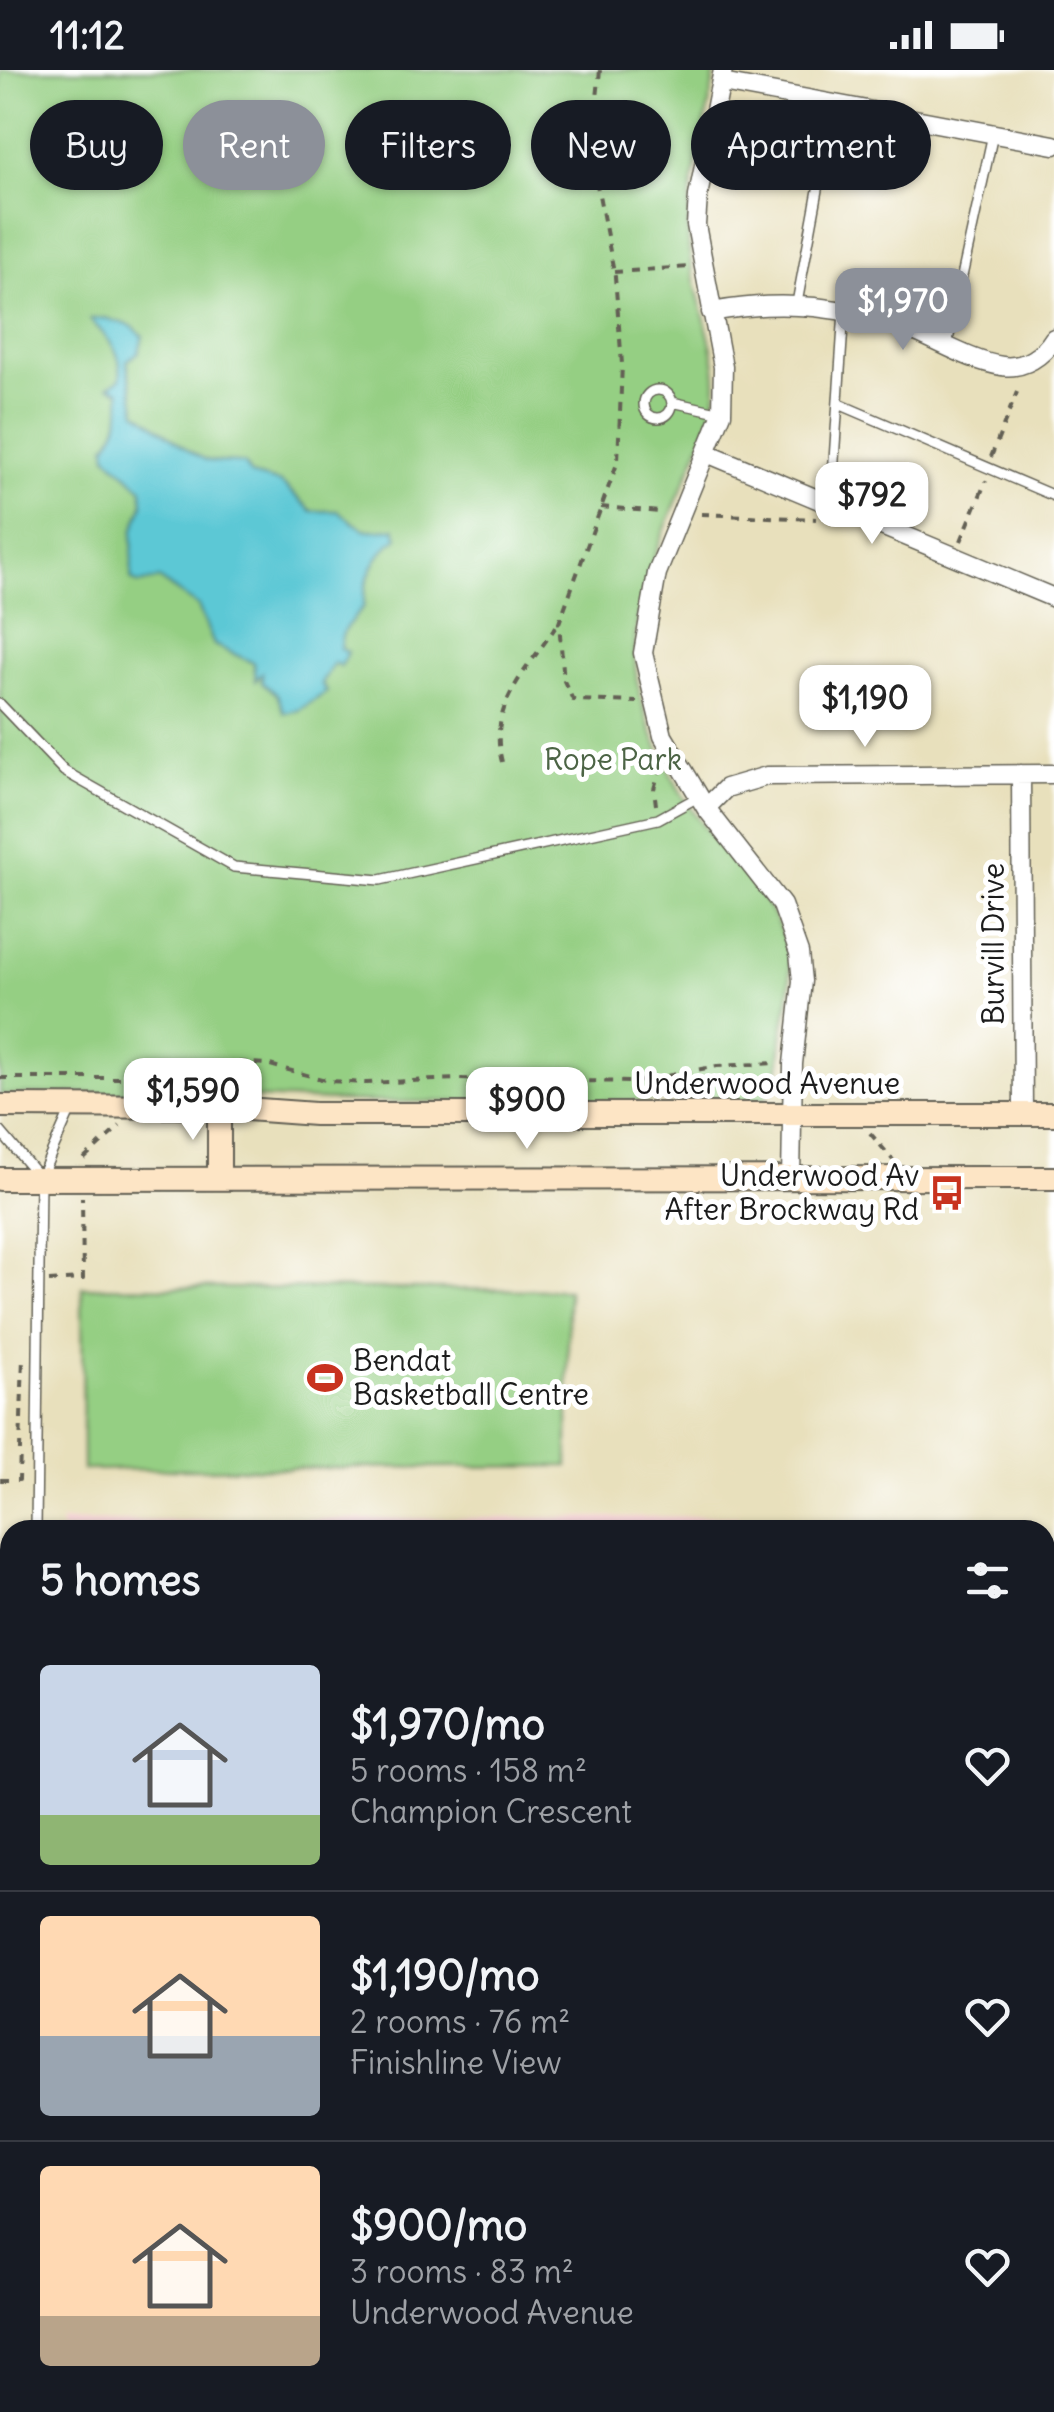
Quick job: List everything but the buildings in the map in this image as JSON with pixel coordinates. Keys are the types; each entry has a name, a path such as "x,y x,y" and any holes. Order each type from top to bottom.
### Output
{"main road":[{"name":"Underwood Avenue","path":"0,1106 219,1108 315,1114 1054,1114"},
{"path":"219,1108 219,1179"},
{"path":"0,1180 1054,1178"}],"street":[{"path":"792,1179 793,1064 802,982 792,928 765,880 702,803 671,750 652,703 643,653 657,573 722,413 723,367 700,266 698,196 723,76 818,100"},
{"path":"931,122 1054,145"},
{"path":"711,312 797,303 844,311 898,325 1001,366 1038,357 1054,338"},
{"path":"707,453 831,511 1054,598"},
{"name":"Burvill Drive","path":"1021,774 1023,1114"},
{"path":"702,803 726,788 767,776 1054,774"}],"lane":[{"path":"947,345 993,134"},
{"path":"797,303 818,190"},
{"path":"831,511 844,311"},
{"path":"672,402 722,413"},
{"path":"839,404 1054,496"},
{"path":"0,704 64,771 234,867 380,880 658,819 702,803"},
{"path":"36,1520 40,1180 73,1106"},
{"path":"0,1132 12,1140 40,1180"}],"path":[{"path":"502,762 498,720 507,696 559,623 618,461 622,364 614,272 591,154 600,70"},
{"path":"614,272 700,266"},
{"path":"601,507 680,514 831,511"},
{"path":"559,623 564,681 573,700 652,703"},
{"path":"658,819 654,789 671,750"},
{"path":"0,1078 124,1078 190,1065 238,1062 266,1064 329,1081 366,1083 492,1079 635,1082 717,1066 793,1064"},
{"path":"853,1114 908,1178"},
{"path":"83,1170 87,1152 114,1134 120,1116"}],"shaded area":[{"path":"737,1516 737,1520 286,1520"}],"green space":[{"name":"Rope Park","path":"0,70 715,70 710,100 691,100 688,239 714,358 716,395 701,444 647,578 635,647 641,699 680,792 764,900 782,935 790,965 790,986 773,1086 762,1100 368,1102 106,1093 0,1095"},
{"name":"Bendat Basketball Centre","path":"82,1287 568,1290 568,1466 83,1470"}],"water":[{"path":"105,318 132,326 143,336 139,352 127,361 137,412 178,443 209,461 244,464 251,475 281,483 312,511 338,511 369,530 395,528 398,538 376,560 368,578 364,606 343,634 340,649 348,652 340,666 334,663 321,683 327,692 299,710 284,713 277,694 262,683 262,673 256,680 254,663 214,645 198,606 159,579 139,584 131,579 133,531 143,505 142,488 107,456 106,446 117,427 120,407 120,391 109,386 120,379 121,369 112,346 90,319"}],"place":[{"name":"Underwood Av After Brockway Rd","path":"947,1193"},
{"name":"Bendat Basketball Centre","path":"325,1378"}]}
